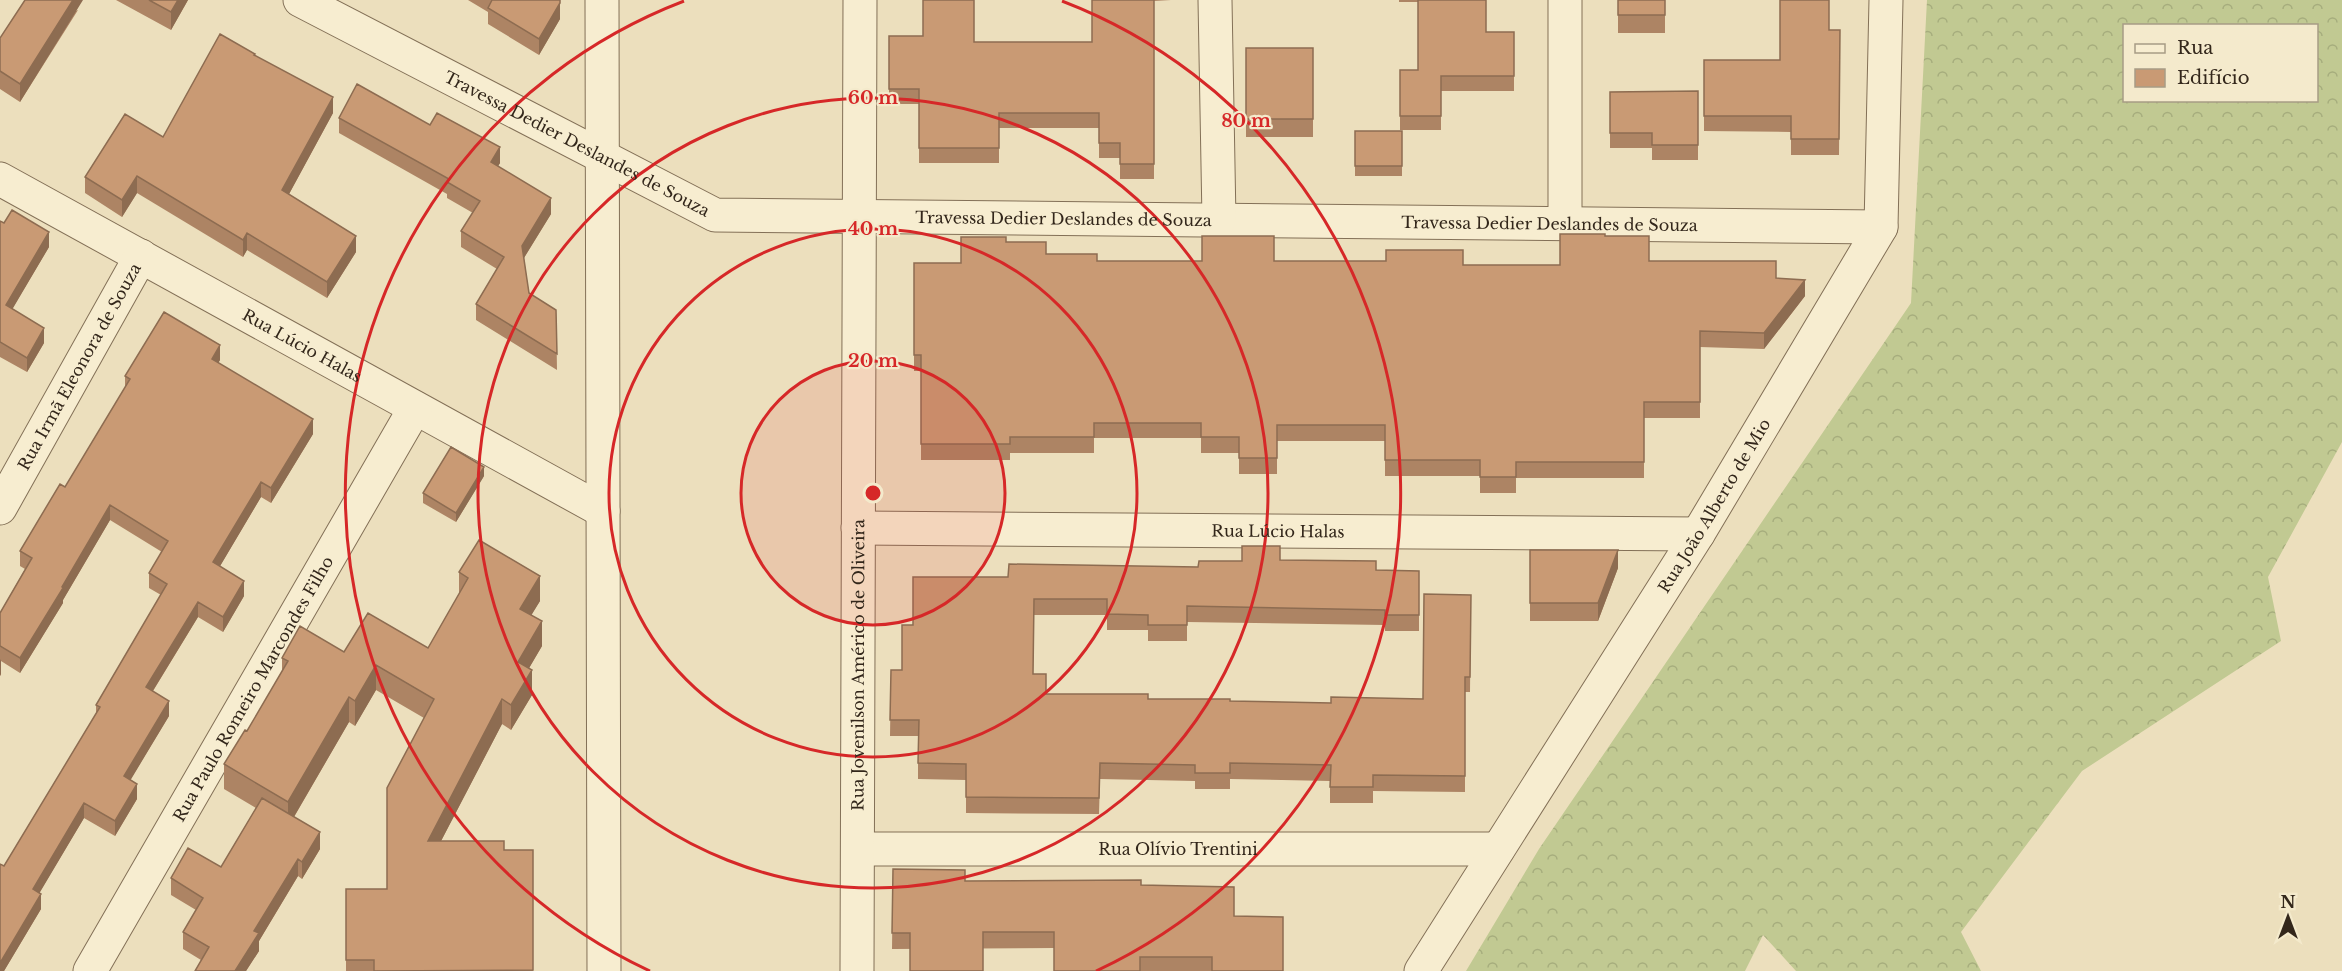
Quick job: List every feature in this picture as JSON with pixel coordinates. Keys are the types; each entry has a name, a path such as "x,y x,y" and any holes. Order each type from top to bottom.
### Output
{"street":[{"name":"Travessa Dedier Deslandes de Souza","path":"300,0 715,215 1881,227"},
{"path":"602,0 604,971"},
{"name":"Rua Jovenilson Américo de Oliveira","path":"857,971 860,0"},
{"path":"1215,0 1219,219"},
{"path":"1565,0 1565,222"},
{"name":"Rua João Alberto de Mio","path":"1421,971 1698,534 1881,227 1886,0"},
{"name":"Rua Lúcio Halas","path":"0,179 603,512"},
{"name":"Rua Irmã Eleonora de Souza","path":"0,508 141,256"},
{"name":"Rua Paulo Romeiro Marcondes Filho","path":"90,971 416,408"},
{"name":"Rua Lúcio Halas","path":"858,528 1698,534"},
{"name":"Rua Olívio Trentini","path":"858,849 1498,849"}],"green space":[{"path":"1927,0 2342,0 2342,442 2268,577 2281,641 2082,771 1961,932 1981,971 1796,971 1763,935 1745,971 1466,971 1539,849 1911,303"}],"building":[{"path":"25,0 73,0 20,84 0,71 0,38"},
{"path":"149,0 178,0 171,12"},
{"path":"492,0 560,0 560,3 539,39 488,8"},
{"path":"923,0 974,0 974,42 1092,42 1092,0 1154,0 1154,164 1120,164 1120,143 1099,143 1099,113 999,113 999,148 919,148 919,89 889,89 889,36 923,36"},
{"path":"1418,0 1486,0 1486,32 1514,32 1514,76 1441,76 1441,116 1400,116 1400,70 1418,70"},
{"path":"1618,0 1665,0 1665,15 1618,15"},
{"path":"1780,0 1829,0 1829,30 1840,30 1839,139 1791,139 1791,116 1704,116 1704,60 1780,60"},
{"path":"220,34 333,97 282,190 356,236 327,282 247,233 243,240 137,176 122,200 85,177 125,114 163,137"},
{"path":"1246,48 1313,48 1313,119 1246,119"},
{"path":"357,84 430,125 437,113 500,147 491,162 551,198 522,246 529,293 556,310 557,354 476,304 504,257 461,231 480,201 447,182 449,179 339,118"},
{"path":"1698,91 1698,145 1652,145 1652,133 1610,133 1610,92"},
{"path":"1355,131 1402,131 1402,166 1355,166"},
{"path":"12,210 49,232 6,305 44,328 27,358 0,342 0,221 4,223"},
{"path":"1560,234 1649,236 1649,261 1776,261 1776,278 1805,280 1764,333 1700,331 1700,402 1644,402 1644,462 1516,462 1516,477 1480,477 1480,460 1385,460 1385,425 1277,425 1277,458 1239,458 1239,437 1201,437 1201,423 1094,423 1094,437 1010,437 1010,444 921,444 921,355 914,355 914,263 961,263 961,237 1006,237 1006,242 1046,242 1046,254 1097,254 1097,261 1202,261 1202,236 1274,236 1274,261 1386,261 1386,250 1463,250 1463,265 1560,265"},
{"path":"164,312 220,345 212,359 313,419 271,488 261,482 213,562 244,581 223,617 198,602 146,687 169,701 124,776 137,784 115,821 84,803 33,889 41,894 0,963 0,864 4,866 100,707 96,705 167,584 149,573 168,541 110,505 20,658 0,646 0,613 32,558 20,551 60,484 65,487 130,379 125,376"},
{"path":"451,447 484,467 456,513 423,493"},
{"path":"479,540 540,576 520,609 542,621 518,662 532,670 511,705 502,699 428,841 504,841 504,850 533,850 533,970 374,971 374,960 346,960 346,889 387,889 387,788 434,699 376,665 355,701 349,697 288,802 224,764 245,730 247,731 288,661 282,658 300,626 344,652 368,613 428,648 468,578 459,572"},
{"path":"1242,546 1280,546 1280,560 1376,561 1376,570 1419,571 1419,615 1385,615 1385,610 1187,606 1187,625 1148,625 1148,615 1107,614 1107,599 1034,599 1033,674 1046,674 1046,694 1148,694 1148,699 1331,703 1331,697 1423,699 1424,594 1471,595 1470,677 1465,677 1465,776 1373,775 1373,787 1330,787 1331,765 1230,763 1230,773 1195,773 1195,765 1100,763 1099,798 966,797 966,764 918,763 919,720 890,720 891,670 902,670 902,625 913,625 913,577 1008,577 1009,564 1198,567 1199,561 1242,561"},
{"path":"1530,550 1618,550 1598,603 1530,603"},
{"path":"262,798 320,832 302,862 298,859 254,931 259,933 235,971 195,971 209,947 183,932 203,898 171,878 188,848 221,867"},
{"path":"893,869 965,870 965,881 1141,880 1141,885 1234,887 1234,916 1283,917 1283,971 1212,971 1212,957 1140,957 1140,971 1054,971 1054,932 983,932 983,971 910,971 910,933 892,933"}]}
